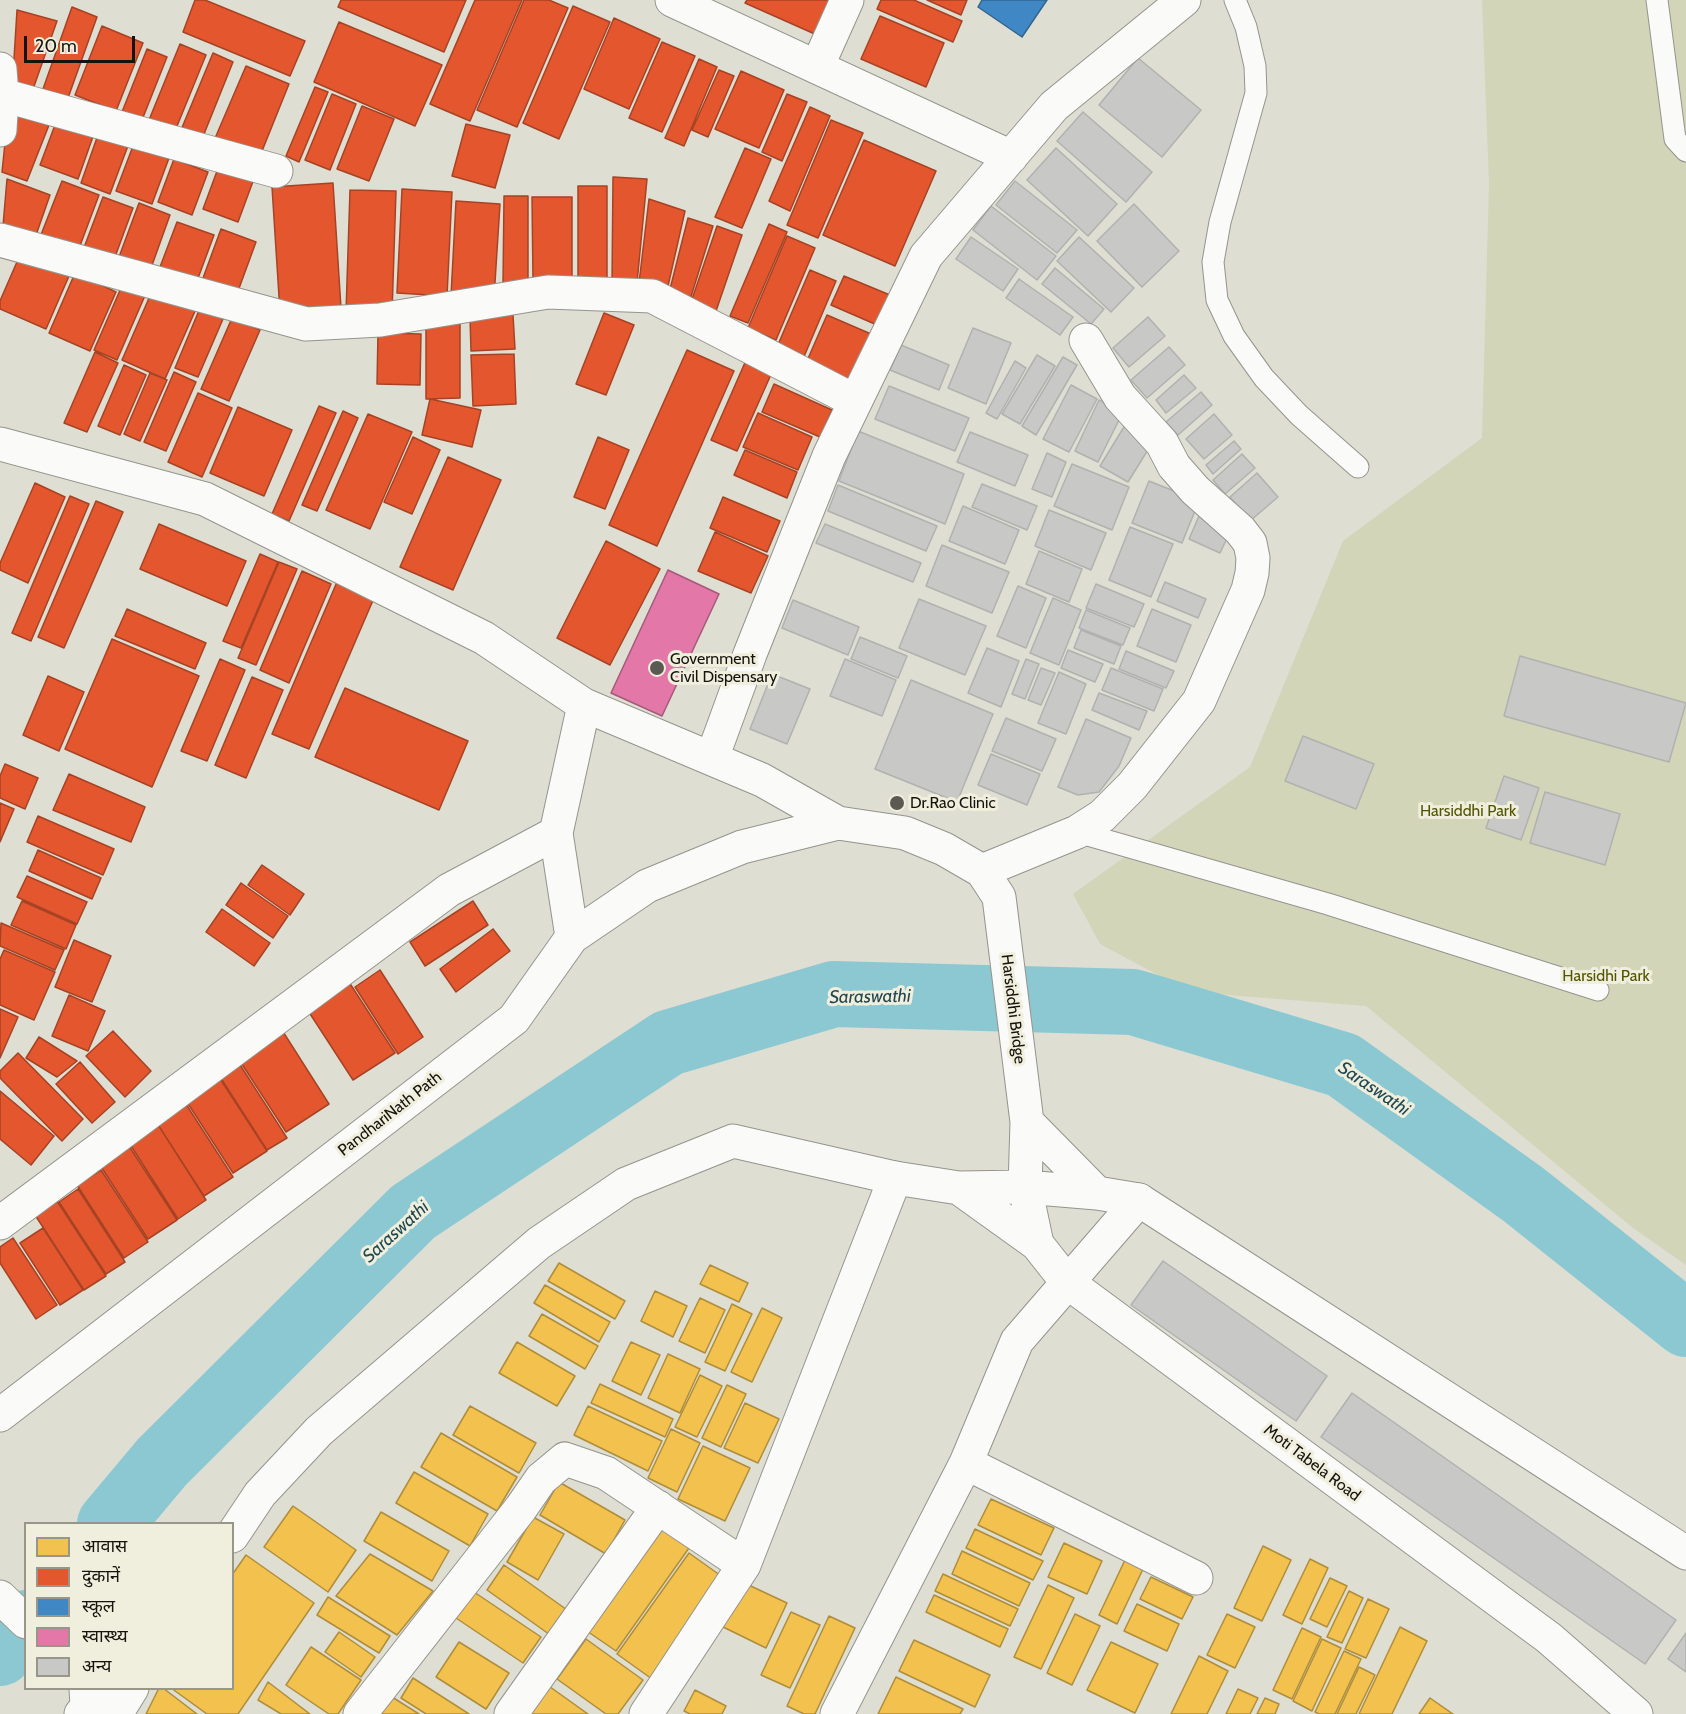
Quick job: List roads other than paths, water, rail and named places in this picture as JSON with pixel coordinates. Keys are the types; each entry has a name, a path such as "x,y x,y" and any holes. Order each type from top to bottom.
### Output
{"street":[{"path":"672,0 1011,157"},
{"path":"817,67 847,0"},
{"path":"712,759 754,643 829,456 926,255 1054,106 1184,0"},
{"path":"0,130 1,82 276,171"},
{"path":"0,240 306,324 380,320 548,292 652,296 855,401"},
{"path":"0,444 205,499 484,638 584,705 762,780 838,823 905,833 944,849 991,884 1102,816 1132,786 1199,701 1248,590 1253,558 1250,543 1240,530 1195,490 1174,466 1162,443 1120,396 1086,339"},
{"path":"584,705 556,833 572,936 647,886 742,847 838,823"},
{"path":"0,1223 449,890 556,833"},
{"name":"Harsiddhi Bridge","path":"991,884 1027,1122 1025,1187"},
{"name":"PandhariNath Path","path":"0,1415 513,1019 572,936"},
{"path":"1027,1122 1097,1193"},
{"path":"234,1533 260,1494 319,1431 539,1243 626,1185 733,1141 895,1178 959,1188 1025,1187 1097,1193 1139,1200 1686,1552"},
{"path":"646,1714 744,1565 895,1178"},
{"name":"Moti Tabela Road","path":"1025,1187 1037,1244 1067,1282 1549,1638 1636,1714"},
{"path":"959,1188 1037,1244"},
{"path":"837,1714 966,1463 1017,1341 1139,1200"},
{"path":"360,1714 521,1508 541,1479 565,1459 606,1473 744,1565"},
{"path":"966,1463 1196,1578"},
{"path":"511,1714 658,1507"},
{"path":"0,1597 24,1620"},
{"path":"81,1714 87,1707 86,1690"},
{"path":"92,1690 114,1714 131,1690"}],"lane":[{"path":"1235,0 1246,27 1255,66 1256,93 1220,222 1213,262 1217,300 1234,336 1264,378 1299,415 1358,467"},
{"path":"1657,0 1675,139 1686,151"},
{"path":"1077,832 1328,904 1598,990"}],"waterway":[{"name":"Saraswathi","path":"112,1522 162,1462 413,1212 668,1043 834,994 1133,1002 1343,1065 1524,1195 1686,1324"},
{"name":"Saraswathi","path":"0,1653 24,1625"}],"place":[{"name":"Government Civil Dispensary","path":"657,668"},
{"name":"Dr.Rao Clinic","path":"897,803"}],"park label":[{"name":"Harsiddhi Park","path":"1468,811"},
{"name":"Harsidhi Park","path":"1606,976"}]}
